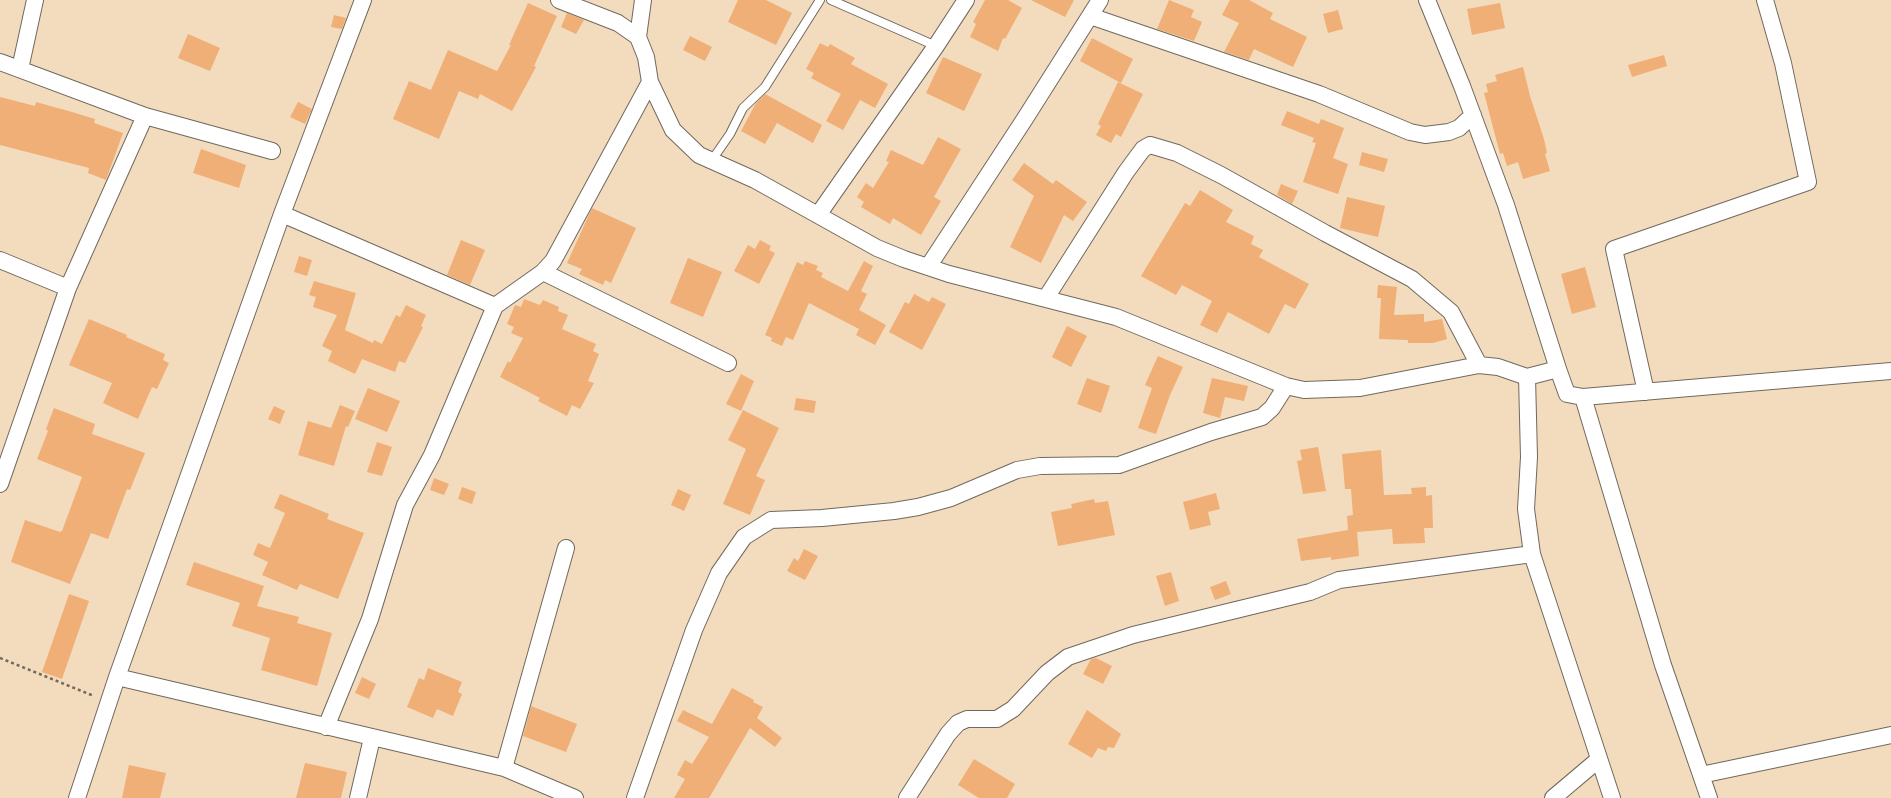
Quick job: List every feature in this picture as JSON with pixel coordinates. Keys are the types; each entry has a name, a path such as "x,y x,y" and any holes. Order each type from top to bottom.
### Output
{"street":[{"path":"20,69 35,0"},
{"path":"77,798 118,677 282,214 363,0"},
{"path":"560,0 618,23 638,37"},
{"path":"643,0 638,37 646,57 650,82 673,130 699,155 755,180 877,248 928,267 1132,322 1228,364 1286,386 1304,390 1360,388 1479,365 1498,367 1527,377 1558,369"},
{"path":"818,215 936,46 966,0"},
{"path":"928,267 1100,0"},
{"path":"1427,0 1473,116 1506,205 1567,394 1582,397 1891,371"},
{"path":"1646,392 1614,249 1808,182 1783,63 1766,0"},
{"path":"1090,16 1319,94 1410,132 1435,135 1449,132 1459,128 1473,116"},
{"path":"0,62 145,116 272,151"},
{"path":"326,727 370,619 405,505 432,455 495,306 543,272 553,261 650,82"},
{"path":"0,484 68,288 145,116"},
{"path":"1046,298 1126,172 1143,149 1150,145 1177,153 1221,175 1325,234 1412,279 1451,312 1479,365"},
{"path":"282,214 495,306"},
{"path":"0,260 68,288"},
{"path":"543,272 728,363"},
{"path":"1527,377 1529,458 1526,509 1532,554 1598,760 1612,798"},
{"path":"635,798 694,630 720,573 744,536 771,520 822,518 894,511 918,507 951,498 1017,470 1040,466 1119,465 1210,432 1262,416 1272,408 1286,386"},
{"path":"1582,397 1663,665 1708,798"},
{"path":"504,768 566,548"},
{"path":"907,798 948,734 958,723 967,719 997,719 1013,709 1047,673 1068,657 1132,635 1310,592 1340,580 1532,554"},
{"path":"118,677 504,768 575,798"},
{"path":"1701,775 1891,735"},
{"path":"358,798 372,738"},
{"path":"1553,798 1598,760"}],"lane":[{"path":"712,160 730,134 742,108 765,87 820,0"},
{"path":"831,0 936,46"}],"path":[{"path":"0,658 110,702"}],"building":[{"path":"738,0 766,0 792,13 776,45 728,22"},
{"path":"985,0 1008,0 1022,8 1005,39 1003,38 998,51 970,37 976,24 973,22"},
{"path":"1031,0 1074,0 1065,17"},
{"path":"1169,0 1194,10 1191,17 1202,22 1194,41 1157,29"},
{"path":"1230,0 1249,0 1273,13 1270,19 1307,37 1293,67 1254,49 1249,60 1224,52 1239,23 1222,15"},
{"path":"528,3 557,16 534,66 536,67 512,111 480,94 478,99 459,91 439,139 393,119 409,81 431,90 448,50 497,71 511,45 509,45"},
{"path":"1500,3 1505,28 1472,35 1467,9"},
{"path":"1338,10 1343,29 1328,33 1323,14"},
{"path":"567,13 584,20 576,34 561,27"},
{"path":"334,15 346,18 342,29 331,27"},
{"path":"188,34 220,48 210,71 178,58"},
{"path":"690,36 712,47 705,61 683,50"},
{"path":"1092,38 1133,59 1121,83 1080,61"},
{"path":"820,43 828,47 830,44 855,58 851,64 888,84 875,108 860,100 843,130 826,121 841,94 811,78 814,73 806,69"},
{"path":"1664,55 1667,66 1632,77 1628,65"},
{"path":"943,57 982,74 964,111 926,93"},
{"path":"1523,67 1530,96 1544,139 1547,153 1545,154 1550,171 1523,179 1518,162 1507,166 1503,153 1500,154 1484,93 1488,92 1486,84 1497,81 1495,75"},
{"path":"1118,82 1143,94 1121,137 1116,134 1111,143 1096,135 1101,126 1098,124"},
{"path":"765,94 822,125 813,143 777,123 765,144 741,131 756,103"},
{"path":"0,97 35,106 36,102 72,112 95,119 94,123 123,133 106,180 88,173 89,168 0,145"},
{"path":"298,102 312,109 305,124 290,117"},
{"path":"1287,111 1319,124 1321,119 1344,128 1333,158 1348,164 1338,194 1303,182 1316,143 1312,142 1314,138 1281,125"},
{"path":"938,137 961,149 934,197 941,201 921,235 893,218 890,224 861,207 864,202 857,197 866,183 873,188 889,162 886,161 891,150 923,165"},
{"path":"201,149 246,165 239,188 193,173"},
{"path":"1362,152 1388,159 1384,172 1359,165"},
{"path":"1024,163 1053,184 1056,180 1087,202 1073,221 1064,215 1041,263 1010,247 1034,196 1012,180"},
{"path":"1281,184 1298,191 1292,204 1277,195"},
{"path":"1200,190 1233,210 1226,222 1254,236 1251,244 1263,250 1259,257 1309,284 1295,309 1285,304 1269,334 1228,312 1217,333 1200,325 1212,301 1182,285 1176,295 1141,276 1185,203 1190,206"},
{"path":"1347,197 1385,206 1378,237 1340,228"},
{"path":"592,208 636,228 611,283 605,280 603,285 579,274 582,269 567,263"},
{"path":"461,240 485,250 470,285 447,275"},
{"path":"760,240 771,246 769,250 775,253 759,284 734,271 748,245 755,249"},
{"path":"299,256 312,260 307,276 294,272"},
{"path":"688,258 722,272 703,317 670,303"},
{"path":"805,261 818,266 816,270 823,273 821,277 848,291 864,261 873,266 861,291 867,294 859,310 886,325 875,345 856,335 859,329 809,303 793,340 786,337 782,346 771,341 772,338 765,335 797,262 803,265"},
{"path":"1585,267 1596,307 1572,314 1561,274"},
{"path":"314,281 356,293 345,330 373,343 374,340 382,344 396,315 400,317 406,305 426,315 421,326 423,327 405,363 399,361 395,372 362,359 355,374 328,361 332,351 322,346 337,315 313,307 316,297 309,295"},
{"path":"1378,285 1397,287 1394,315 1424,314 1424,322 1442,319 1447,339 1433,343 1408,343 1408,340 1379,339 1381,298 1377,298"},
{"path":"914,294 929,302 932,297 946,304 922,350 889,332 905,302 909,304"},
{"path":"524,299 540,305 543,300 559,307 558,311 568,315 562,329 596,344 593,351 599,354 588,381 594,383 580,409 572,405 567,416 538,401 540,398 500,377 508,361 510,363 523,338 511,333 514,327 507,324 515,305 521,307"},
{"path":"89,319 127,335 126,337 165,354 163,360 169,363 157,389 152,387 138,419 103,403 112,383 69,365"},
{"path":"1067,326 1087,336 1071,367 1052,357"},
{"path":"1158,356 1183,367 1170,395 1156,434 1138,428 1152,388 1145,385"},
{"path":"741,374 754,381 741,411 726,404"},
{"path":"1087,378 1110,386 1101,413 1077,404"},
{"path":"1212,378 1248,386 1244,401 1225,397 1220,418 1203,413"},
{"path":"368,388 400,401 387,432 355,419"},
{"path":"796,398 816,401 814,413 794,410"},
{"path":"340,405 355,411 348,427 346,426 334,466 298,455 308,421 331,428"},
{"path":"274,406 285,411 280,424 268,419"},
{"path":"54,408 95,424 92,434 145,453 130,490 127,489 108,539 91,533 70,584 11,562 25,520 60,532 62,531 82,477 37,459 48,431 46,429"},
{"path":"743,410 779,428 756,476 765,480 750,515 723,504 746,449 728,440"},
{"path":"377,442 392,447 382,476 367,472"},
{"path":"1318,447 1326,491 1303,494 1297,461 1302,460 1300,450"},
{"path":"1381,450 1384,495 1412,494 1411,488 1426,487 1426,496 1432,495 1433,528 1424,528 1425,543 1393,544 1392,529 1357,532 1359,556 1331,560 1331,557 1301,561 1297,539 1348,530 1347,516 1353,515 1351,489 1345,489 1342,454"},
{"path":"434,478 449,484 444,495 430,490"},
{"path":"462,487 476,492 472,504 458,499"},
{"path":"678,489 691,495 684,511 671,505"},
{"path":"1216,493 1220,509 1208,512 1211,525 1190,530 1183,502"},
{"path":"280,494 329,514 327,519 364,533 338,599 300,584 297,590 262,575 268,562 253,555 258,543 270,548 285,513 274,508"},
{"path":"1094,499 1095,503 1108,501 1115,535 1058,546 1051,512 1072,508 1071,504"},
{"path":"804,549 818,556 805,580 787,571 794,558 798,561"},
{"path":"194,562 264,586 257,606 299,617 297,623 332,633 317,686 261,670 270,638 232,626 240,603 186,585"},
{"path":"1171,572 1179,601 1165,606 1156,576"},
{"path":"1226,581 1231,594 1215,600 1210,587"},
{"path":"69,594 89,601 62,679 42,672"},
{"path":"1096,658 1112,666 1103,684 1083,674 1091,659"},
{"path":"428,668 462,682 458,692 462,694 453,716 437,709 433,718 407,707 419,678 424,680"},
{"path":"362,677 376,684 369,699 355,693"},
{"path":"732,688 754,700 753,702 763,707 757,718 782,738 775,747 750,728 709,798 674,798 685,779 677,775 685,760 692,764 709,737 677,721 683,710 712,724"},
{"path":"531,706 577,724 566,752 523,736"},
{"path":"1087,710 1121,734 1114,748 1108,747 1106,751 1098,748 1092,758 1068,744"},
{"path":"974,759 1015,784 1007,798 979,798 958,785"},
{"path":"305,763 347,772 341,798 296,798"},
{"path":"129,765 166,773 160,798 122,798"}]}
